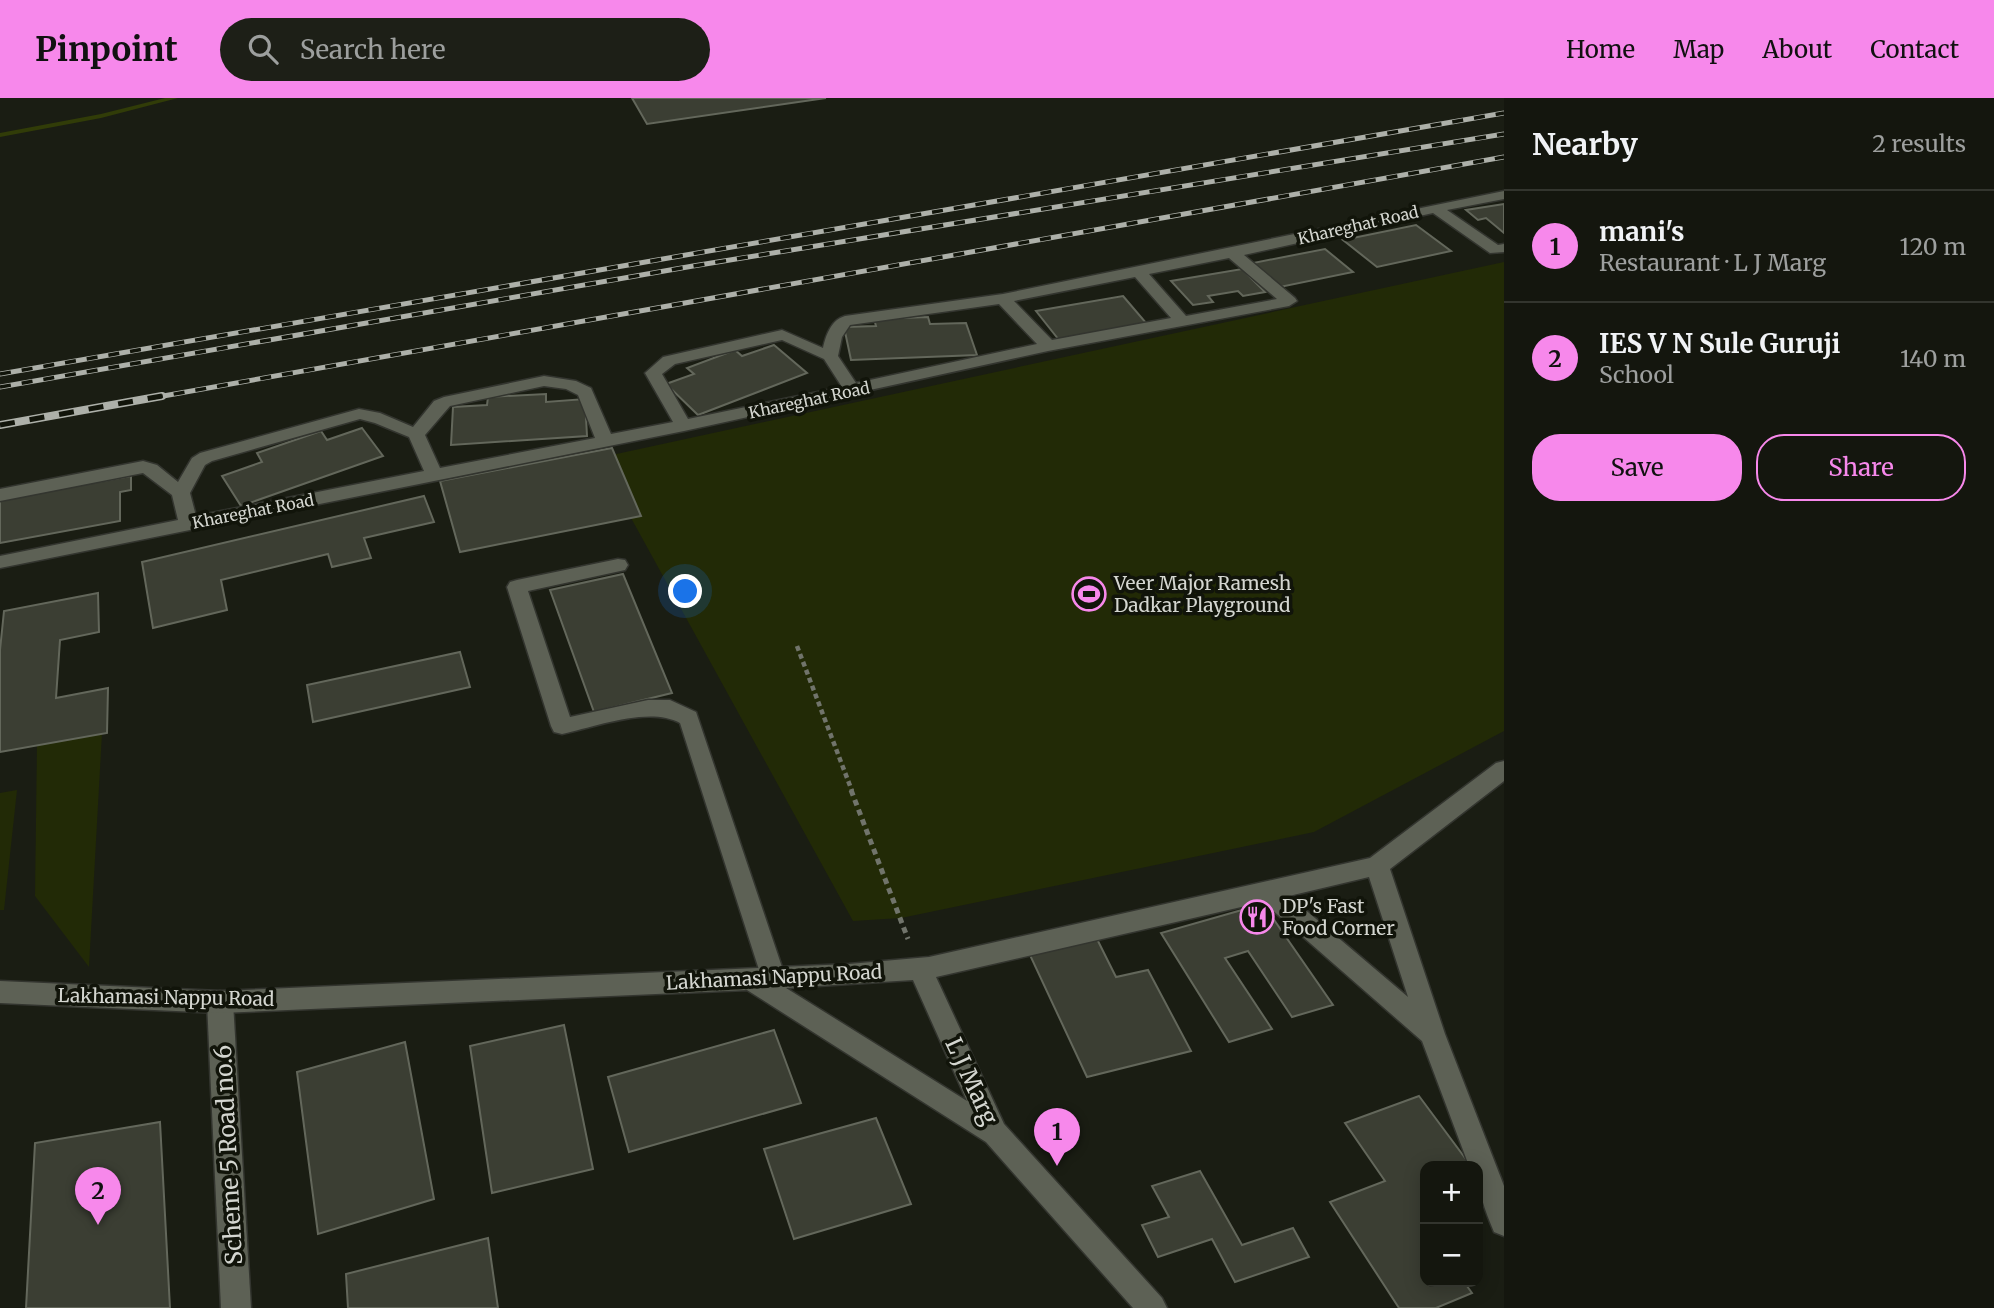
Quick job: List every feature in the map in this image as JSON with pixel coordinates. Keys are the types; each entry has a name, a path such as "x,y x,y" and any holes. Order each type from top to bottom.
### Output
{"street":[{"path":"1435,208 1504,195"},
{"name":"Khareghat Road","path":"830,356 836,333 845,321 1003,299 1435,208 1499,249"},
{"name":"Khareghat Road","path":"0,562 188,523 435,477 853,391 1048,346 1289,300 1232,252"},
{"path":"1138,271 1181,320"},
{"path":"1003,299 1048,346"},
{"path":"684,426 653,373 669,360 782,335 814,352 830,356 853,391"},
{"path":"416,434 444,402 553,381 585,392 605,442"},
{"path":"181,493 198,462 206,457 359,414 373,415 416,434 435,477"},
{"path":"0,495 143,467 151,469 181,493 188,523"},
{"path":"618,565 517,587 562,726 648,708 670,708 689,718 762,979 995,1133"},
{"name":"Lakhamasi Nappu Road","path":"0,992 220,1002 762,979 920,969 1377,866 1504,769"},
{"path":"1377,866 1432,1034 1504,1222"},
{"path":"1267,891 1432,1034"},
{"name":"L J Marg","path":"920,969 995,1133 1152,1308"},
{"name":"Scheme 5 Road no.6","path":"220,1002 236,1308"}],"path":[{"path":"797,646 920,969"}],"green space":[{"name":"Veer Major Ramesh Dadkar Playground","path":"1504,262 1504,731 1314,832 901,918 853,921 598,458"},
{"path":"102,733 89,967 35,896 37,745"},
{"path":"17,790 4,910 0,910 0,793"}],"building":[{"path":"632,98 826,98 647,124"},
{"path":"1504,204 1504,233 1486,218 1478,220 1466,210"},
{"path":"1416,225 1451,251 1377,267 1343,240"},
{"path":"1325,249 1353,272 1280,287 1253,263"},
{"path":"1242,269 1265,292 1243,296 1238,291 1208,296 1213,302 1193,305 1171,281"},
{"path":"1123,296 1147,324 1059,340 1036,311"},
{"path":"928,317 930,324 966,323 977,355 851,360 844,327 876,326 874,319"},
{"path":"774,345 807,373 698,415 666,384 694,374 687,368 735,350 742,356"},
{"path":"546,394 546,402 585,399 587,436 451,445 453,407 487,405 488,397"},
{"path":"362,428 383,456 241,506 222,476 262,462 257,453 321,431 327,440"},
{"path":"612,448 641,516 460,552 440,481"},
{"path":"131,476 131,490 120,492 120,521 0,543 0,499"},
{"path":"424,496 434,522 364,538 371,558 332,567 328,554 221,580 227,610 153,628 142,562"},
{"path":"623,574 672,693 594,712 550,590"},
{"path":"98,593 99,632 60,640 56,698 108,688 107,733 0,752 0,650 4,611"},
{"path":"460,652 470,687 313,722 307,685"},
{"path":"1263,904 1333,1005 1292,1017 1248,951 1225,958 1272,1029 1229,1042 1161,933"},
{"path":"1096,937 1116,977 1148,970 1191,1051 1087,1077 1029,953"},
{"path":"564,1025 593,1169 492,1193 470,1046"},
{"path":"774,1030 801,1103 629,1152 608,1077"},
{"path":"405,1042 434,1199 318,1234 297,1072"},
{"path":"1419,1096 1467,1161 1420,1161 1420,1287 1468,1287 1472,1293 1436,1308 1399,1308 1330,1202 1385,1181 1345,1123"},
{"path":"876,1118 911,1204 794,1239 764,1149"},
{"path":"160,1122 170,1308 26,1308 35,1143"},
{"path":"1200,1171 1242,1245 1293,1228 1309,1257 1235,1282 1212,1239 1158,1257 1142,1225 1169,1217 1152,1186"},
{"path":"488,1238 498,1308 348,1308 346,1274"}],"waterway":[{"path":"0,135 101,116 174,98"}],"railway":[{"path":"0,374 1504,113"},
{"path":"0,387 693,266 1504,134"},
{"path":"152,398 1504,157"},
{"path":"0,425 162,396"}],"place":[{"name":"Veer Major Ramesh Dadkar Playground","path":"1089,594"},
{"name":"DP's Fast Food Corner","path":"1257,917"},
{"name":"mani's","path":"1057,1166"},
{"name":"IES V N Sule Guruji","path":"98,1225"}]}
